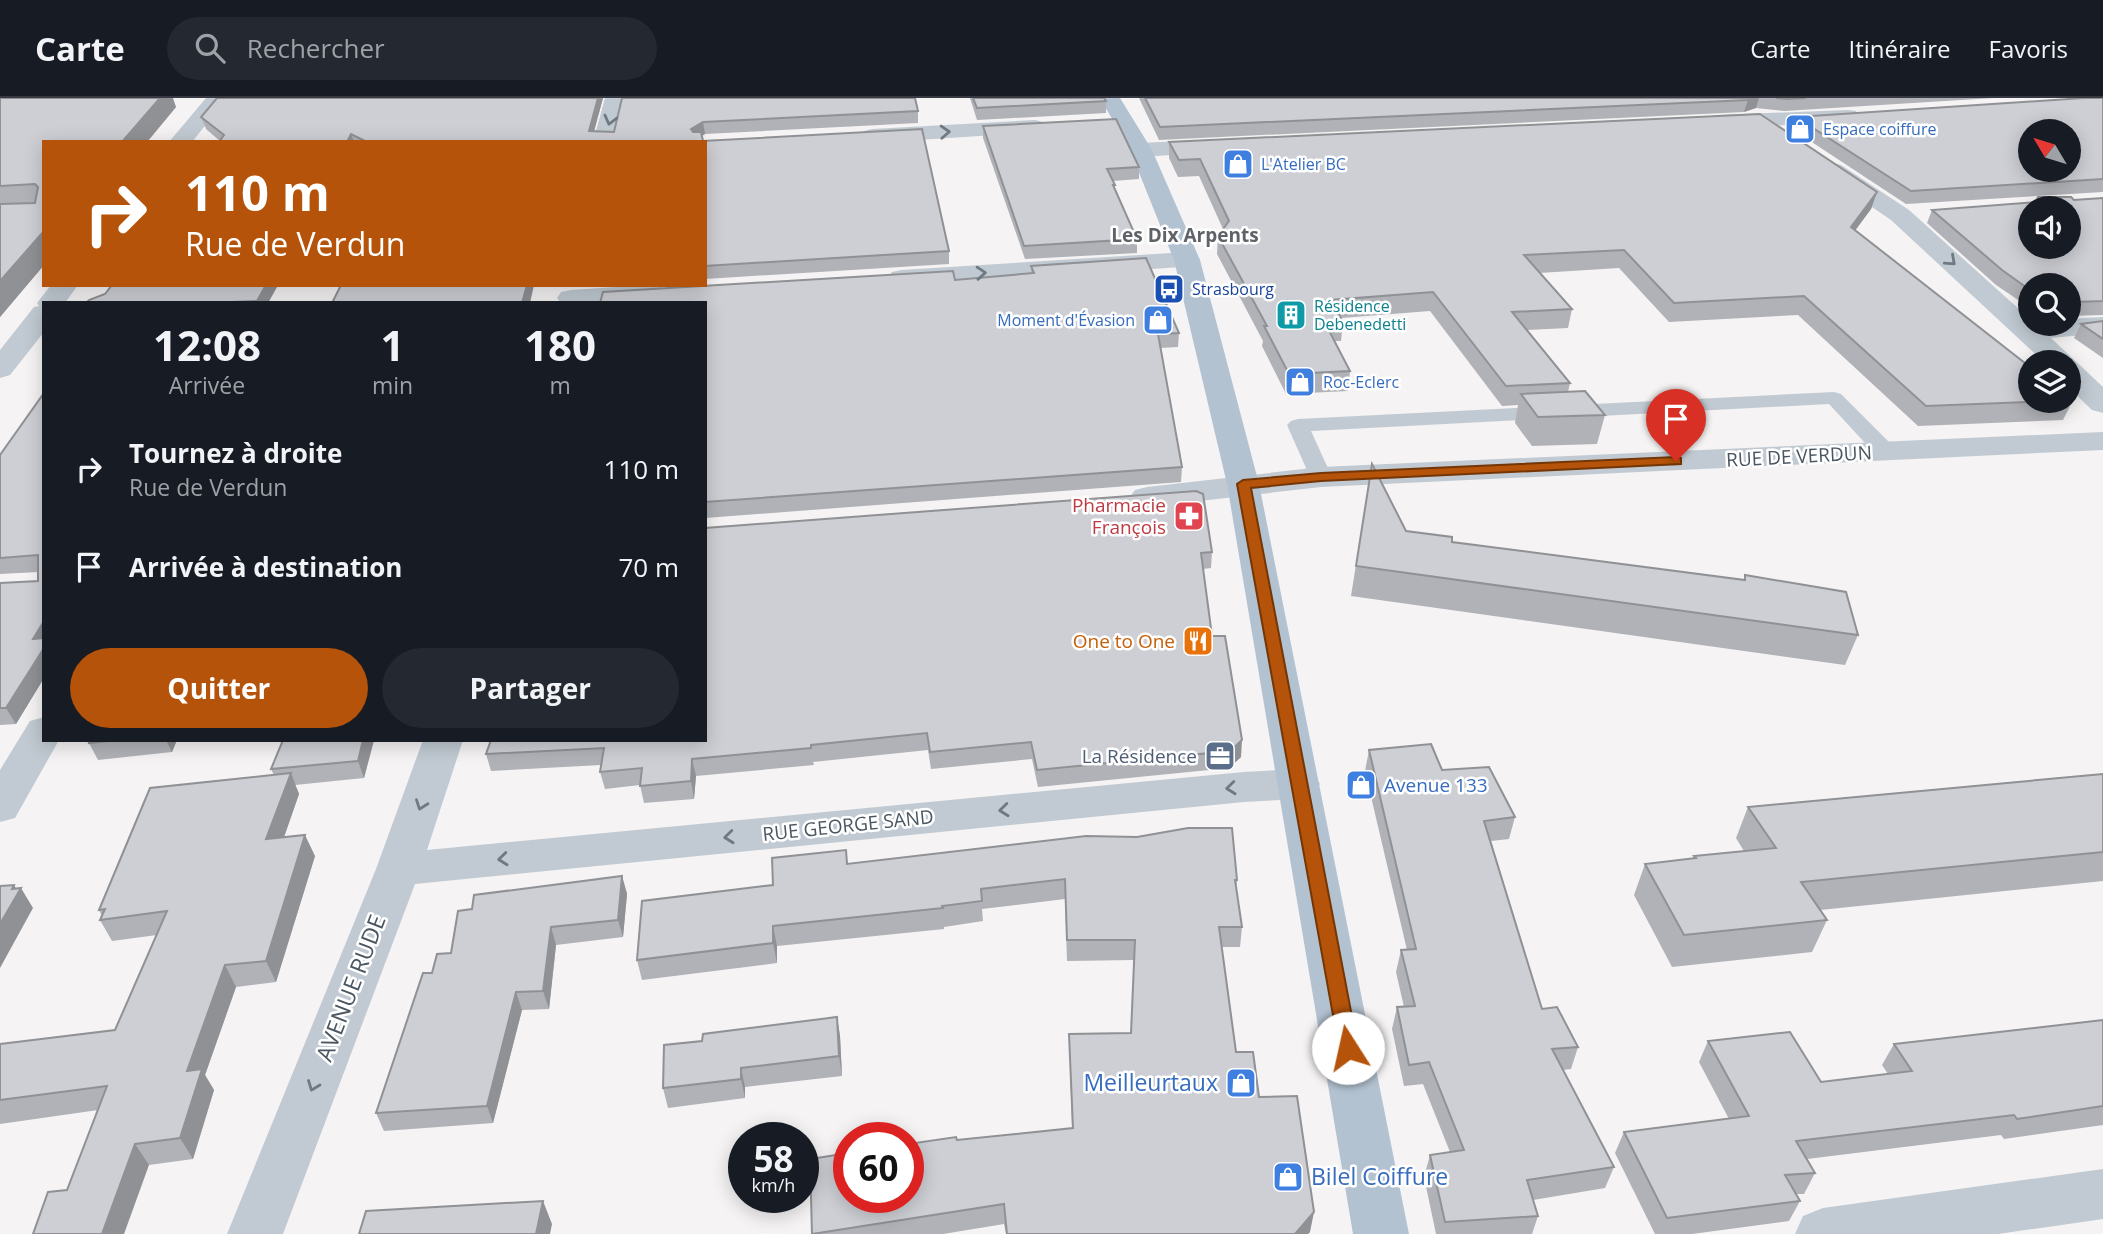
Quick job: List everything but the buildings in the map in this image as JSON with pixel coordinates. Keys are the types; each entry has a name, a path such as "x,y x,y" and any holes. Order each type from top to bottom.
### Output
{"main road":[{"path":"1110,98 1133,136 1187,260 1243,484 1381,1234"}],"street":[{"path":"182,140 217,98"},
{"path":"604,140 615,98"},
{"path":"1727,98 1791,142"},
{"path":"1695,123 1867,115"},
{"path":"1100,124 1133,136 1240,146"},
{"path":"856,136 1061,126"},
{"path":"1814,158 1900,215 2018,320"},
{"path":"1900,215 1932,213"},
{"path":"870,280 1187,260"},
{"path":"53,301 63,287"},
{"path":"571,295 676,292"},
{"path":"0,369 42,316"},
{"path":"2081,327 2103,325"},
{"path":"2035,336 2049,350"},
{"path":"2081,383 2103,404"},
{"name":"RUE DE VERDUN","path":"1112,500 1194,494 1243,484 1321,477 2103,441"},
{"path":"0,807 42,734"},
{"name":"AVENUE RUDE","path":"255,1234 398,869 442,742"},
{"name":"RUE GEORGE SAND","path":"398,869 1244,787 1299,784"},
{"path":"1823,1234 2103,1194"}],"lane":[{"path":"1321,477 1298,425 1834,398 1886,452"}],"place":[{"name":"Espace coiffure","path":"1800,129"},
{"name":"L'Atelier BC","path":"1238,164"},
{"name":"Strasbourg","path":"1169,289"},
{"name":"Résidence Debenedetti","path":"1291,315"},
{"name":"Moment d'Évasion","path":"1158,320"},
{"name":"Roc-Eclerc","path":"1300,382"},
{"name":"Pharmacie François","path":"1189,516"},
{"name":"One to One","path":"1198,641"},
{"name":"La Résidence","path":"1220,756"},
{"name":"Avenue 133","path":"1361,785"},
{"name":"Meilleurtaux","path":"1241,1083"},
{"name":"Bilel Coiffure","path":"1288,1177"}],"district":[{"name":"Les Dix Arpents","path":"1185,235"}],"route":[{"path":"1348,1048 1243,484 1321,477 1676,461"}]}
